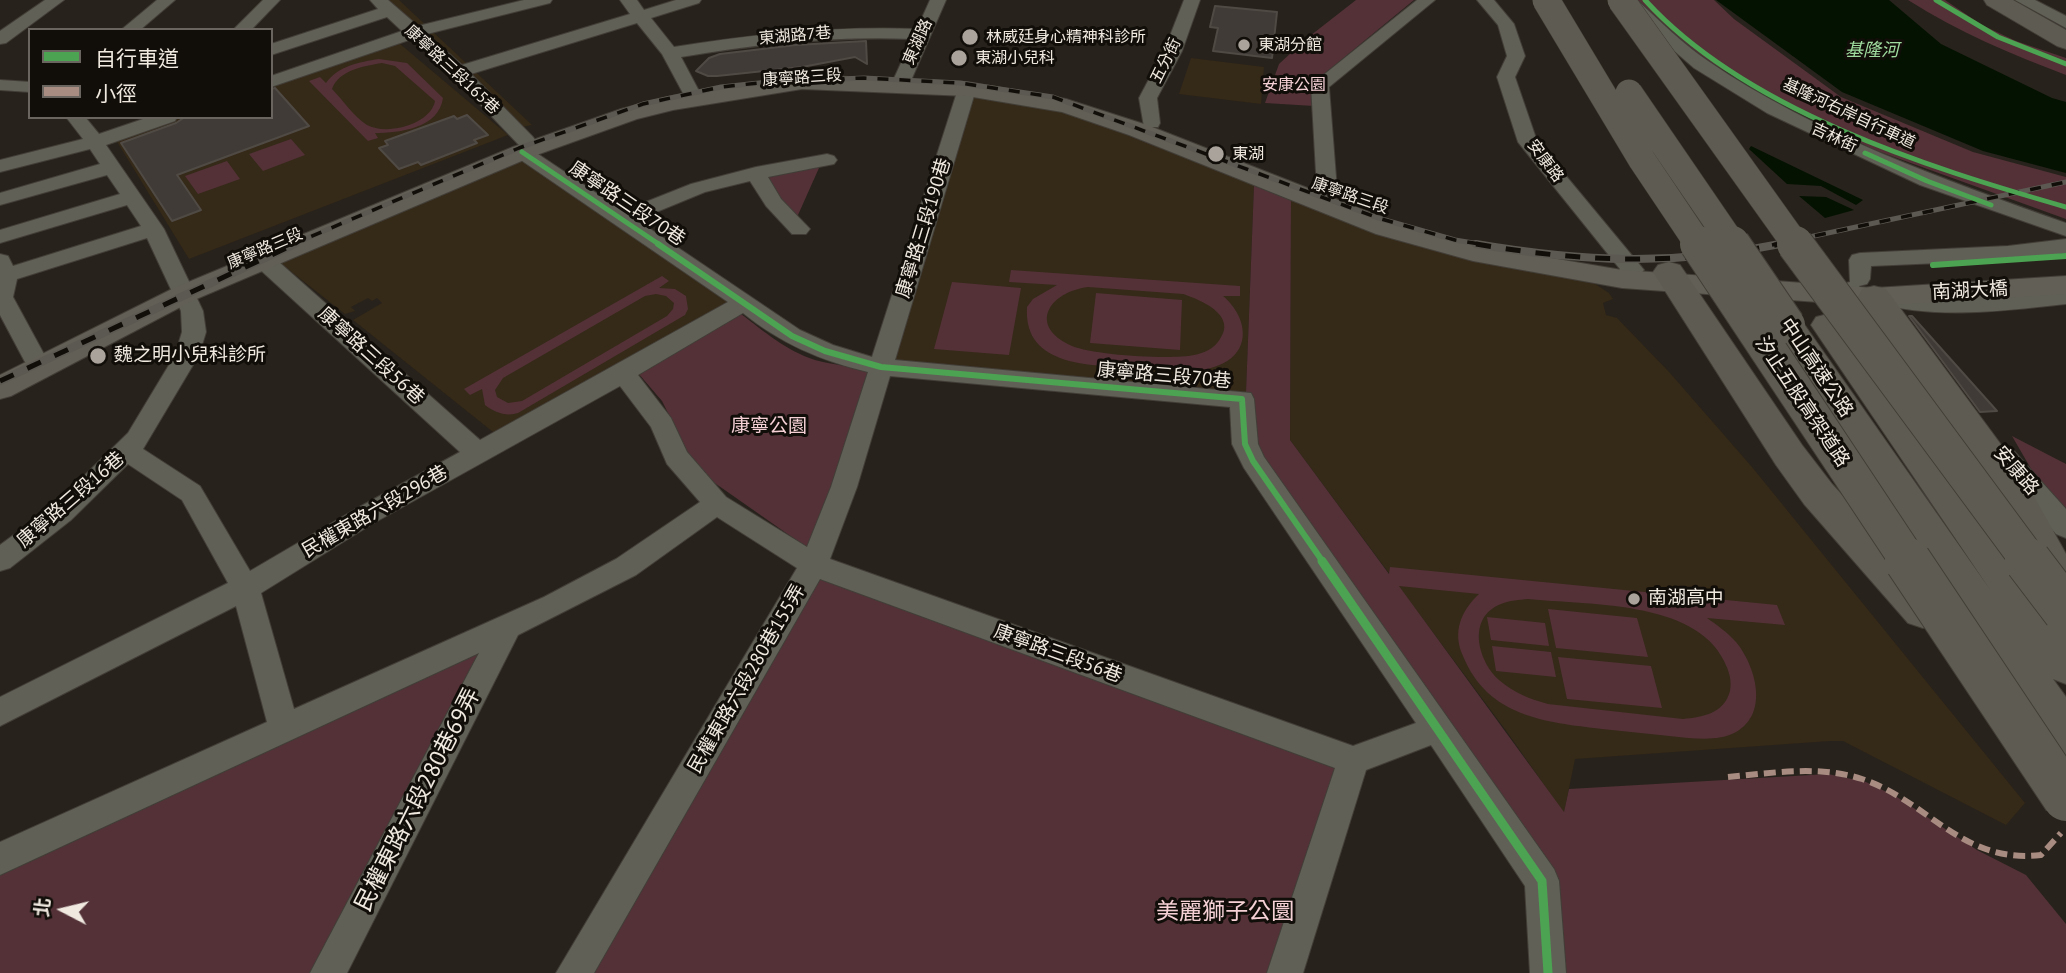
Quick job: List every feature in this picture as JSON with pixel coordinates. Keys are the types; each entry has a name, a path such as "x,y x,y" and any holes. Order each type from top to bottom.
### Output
{"highway":[{"name":"汐止五股高架道路","path":"1546,0 1642,160 2066,798"},
{"name":"中山高速公路","path":"1569,0 2066,735"},
{"name":"中山高速公路","path":"1601,0 2066,665"},
{"path":"1621,0 1866,343 2066,611"},
{"path":"1996,0 2066,41"},
{"path":"2002,0 2066,36"},
{"path":"1650,277 1818,494 1935,624 2066,778"},
{"path":"1858,288 2005,480 2066,592"}],"main road":[{"name":"康寧路三段","path":"0,373 182,290 617,110 690,91 817,74 967,89 1066,106 1138,130 1385,228 1473,253 1584,273 1650,277"},
{"name":"康寧路三段","path":"0,388 182,290 263,260 524,147 629,114 717,94 802,82 995,85 1071,98 1151,123 1327,190 1449,229 1650,277"},
{"name":"南湖大橋","path":"1858,288 2066,267"},
{"path":"1650,277 1858,288"},
{"name":"南湖大橋","path":"1858,288 2066,285"}],"street":[{"path":"0,39 55,0"},
{"path":"132,28 167,0"},
{"path":"243,28 272,0"},
{"path":"273,81 412,33 544,0"},
{"path":"628,0 670,53 690,91"},
{"path":"459,72 692,0"},
{"name":"東湖路","path":"909,82 921,34 937,0"},
{"name":"東湖路","path":"909,82 951,0"},
{"name":"五分街","path":"1151,123 1148,98 1173,51 1192,0"},
{"path":"1327,190 1320,85 1427,0"},
{"name":"安康路","path":"1485,0 1506,24 1516,56 1506,77 1528,142 1650,277"},
{"name":"吉林街","path":"1628,0 1700,64 1774,109 1927,181 2066,230"},
{"path":"2023,0 2066,23"},
{"path":"273,49 383,6"},
{"name":"康寧路三段165巷","path":"383,6 459,72 524,147"},
{"name":"東湖路7巷","path":"670,53 769,37 836,32 921,34"},
{"path":"0,85 28,87"},
{"name":"康寧路三段190巷","path":"881,367 967,89"},
{"name":"康寧路三段16巷","path":"0,561 62,513 127,451 187,355 194,332 192,311 153,229 77,119"},
{"path":"0,166 95,142 162,119"},
{"name":"康寧路三段70巷","path":"524,147 621,219 792,337 835,357 881,367 1242,399 1245,444 1253,461 1542,881 1548,973"},
{"path":"621,219 698,188 756,173 827,160"},
{"path":"0,199 111,167"},
{"path":"756,173 773,202 799,229"},
{"path":"0,237 133,197"},
{"path":"33,356 2,282 153,229"},
{"path":"2066,246 1968,256 1860,260 1858,288 1926,306 2066,297"},
{"name":"康寧路三段56巷","path":"263,260 478,453"},
{"name":"民權東路六段296巷","path":"0,712 246,589 363,517 744,302"},
{"name":"安康路","path":"1906,352 1946,383 1973,421 2066,527"},
{"name":"民權東路六段280巷155弄","path":"574,973 814,565 831,526 881,367"},
{"name":"康寧路三段56巷","path":"622,373 662,424 676,457 717,504 814,565 1353,760"},
{"path":"127,451 191,492 246,589 284,729"},
{"path":"0,859 508,626 626,567 717,504"},
{"name":"民權東路六段280巷69弄","path":"328,973 508,626"},
{"path":"1285,973 1353,760 1437,729"}],"shaded area":[{"path":"374,0 399,0 532,125 511,129"},
{"path":"399,43 508,135 189,259 116,140 176,119 273,119 273,86"},
{"path":"1191,58 1264,67 1261,104 1179,94"},
{"path":"969,94 1032,104 1083,118 1254,185 1246,392 889,361"},
{"path":"519,159 730,300 729,304 504,430 493,432 353,320 382,303 377,298 372,301 368,298 351,307 355,311 345,314 279,262"},
{"name":"南湖高中","path":"1291,198 1482,259 1595,284 1609,293 1613,299 1603,303 1606,315 1617,318 1670,373 1752,467 2025,803 2006,825 1843,741 1830,741 1575,759 1564,813 1290,440"}],"green space":[{"name":"安康公園","path":"1356,0 1414,0 1313,83 1314,106 1265,103 1279,64"},
{"path":"1634,0 1714,0 1734,19 1841,97 1973,152 2066,177 2066,219 1872,149 1701,58"},
{"path":"1908,0 1945,0 1982,25 2016,41 2066,58 2066,75 1985,42"},
{"path":"379,59 407,63 443,98 440,108 426,122 406,130 375,133 378,138 368,141 309,81 320,77 326,83 343,69","holes":["382,63 395,66 435,101 426,116 407,126 386,129 367,125 332,89 340,77 353,70"]},
{"path":"291,139 305,155 263,171 249,154"},
{"path":"227,161 240,179 198,194 185,176"},
{"path":"817,166 819,168 798,215 792,216 764,175"},
{"path":"1254,185 1291,199 1290,440 1389,574 1390,567 1777,605 1785,625 1707,618 1729,635 1743,652 1753,676 1756,701 1747,724 1731,735 1707,739 1602,729 1560,723 1520,713 1487,692 1463,656 1458,639 1460,622 1467,607 1479,594 1399,586 1564,812 1569,789 1828,774 1866,782 1897,797 1977,850 2026,875 2066,924 2066,973 1560,973 1551,877 1263,462 1250,427 1246,392","holes":["1528,599 1637,609 1689,626 1710,641 1724,661 1731,683 1727,699 1711,713 1683,719 1548,704 1516,692 1499,680 1485,662 1479,639 1480,628 1490,610 1501,604"]},
{"path":"1011,270 1240,286 1240,296 1223,296 1232,305 1242,325 1241,345 1236,354 1227,361 1196,371 1102,366 1065,360 1049,353 1037,342 1029,327 1027,307 1033,299 1057,285 1009,282","holes":["1088,287 1183,294 1215,310 1224,323 1224,330 1218,342 1208,350 1194,355 1151,357 1082,349 1058,338 1050,329 1047,320 1048,311 1054,303 1074,290"]},
{"path":"662,276 669,281 659,288 675,289 686,296 688,309 685,315 518,413 496,412 485,405 482,389 470,395 464,389","holes":["645,296 666,296 674,303 667,316 522,401 508,403 497,397 495,390 503,378"]},
{"path":"952,282 1021,288 1009,355 934,349"},
{"path":"1096,293 1182,300 1180,350 1090,343"},
{"name":"康寧公園","path":"741,314 776,340 804,356 873,374 809,549 709,479 691,459 662,401 638,373"},
{"path":"2012,436 2066,464 2066,509 2034,474"},
{"name":"美麗獅子公圜","path":"815,575 1336,766 1269,973 585,973"},
{"path":"1548,609 1637,618 1648,657 1556,648"},
{"path":"1487,617 1545,623 1549,646 1491,640"},
{"path":"1492,646 1551,652 1556,677 1496,671"},
{"path":"483,648 314,973 0,973 0,871"},
{"path":"1558,657 1651,666 1662,708 1567,699"}],"water":[{"name":"基隆河","path":"1716,0 1889,0 1941,44 2052,98 2066,102 2066,173 1983,151 1842,92"},
{"path":"1751,146 1863,200 1856,205 1821,186 1787,184 1749,149"},
{"path":"1799,196 1826,197 1854,210 1825,218"}],"building":[{"path":"1215,6 1277,12 1272,58 1213,51 1218,28 1210,27"},
{"path":"866,41 867,64 855,57 802,67 717,76 696,71 709,58 720,54 796,45"},
{"path":"273,88 309,126 177,175 201,210 172,221 121,143 182,119 273,119"},
{"path":"467,115 488,135 474,140 477,143 421,165 418,162 399,169 379,148 388,145 385,141 454,116 457,119"},
{"path":"1909,316 1912,316 1997,411 1980,412"}],"railway":[{"path":"291,245 519,148 643,104 721,87 864,78 960,83 1053,97 1378,218 1455,240 1486,245"},
{"path":"1772,245 2066,182"},
{"path":"0,381 295,244"},
{"path":"1476,244 1553,255 1628,259 1703,256 1780,244"}],"marked path":[{"path":"1728,777 1812,771 1862,779 1884,788 1971,844 1993,854 2017,858 2041,855 2061,833"}],"cycle path":[{"name":"基隆河右岸自行車道","path":"1645,0 1676,31 1711,58 1748,81 1821,119 1924,162 2066,207"},
{"path":"1936,0 1998,37 2066,64"},
{"path":"522,152 776,326 808,344 842,357 881,367 1242,399 1245,444 1253,461 1542,881 1548,973"},
{"path":"1865,153 1927,181 1991,205"},
{"path":"1933,265 2066,256"}],"place":[{"name":"林威廷身心精神科診所","path":"970,37"},
{"name":"東湖分館","path":"1244,45"},
{"name":"東湖小兒科","path":"959,58"},
{"name":"東湖","path":"1216,154"},
{"name":"魏之明小兒科診所","path":"98,356"},
{"name":"南湖高中","path":"1634,599"}]}
